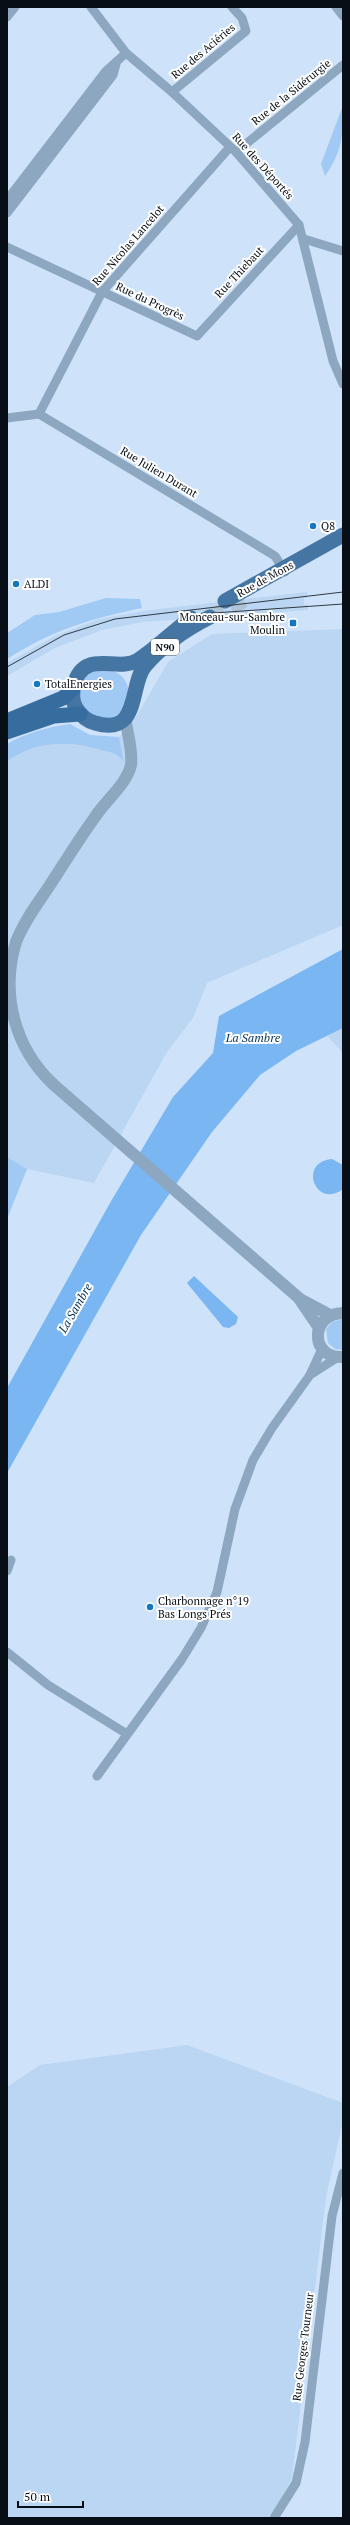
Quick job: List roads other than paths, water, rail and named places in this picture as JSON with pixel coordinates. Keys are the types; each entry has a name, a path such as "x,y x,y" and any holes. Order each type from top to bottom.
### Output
{"highway":[{"name":"N90","path":"7,722 63,698 73,689"},
{"path":"7,732 54,716 80,714"}],"main road":[{"name":"Rue de Mons","path":"225,601 285,572 304,558 343,536"},
{"name":"Rue de Mons","path":"247,599 278,583 285,572"},
{"name":"N90","path":"119,720 132,708 143,668 153,657 182,634 210,617"},
{"name":"N90","path":"73,689 78,675 89,666 101,662 127,664 138,660 191,618"},
{"path":"113,663 129,674 136,691"},
{"path":"73,689 73,698 80,714 92,723 119,720"}],"street":[{"path":"7,17 15,7"},
{"name":"Rue des Déportés","path":"91,7 126,53 172,92 233,150 299,225 304,239 334,361 343,384"},
{"name":"Rue des Aciéries","path":"172,92 246,31 242,18 232,7"},
{"path":"336,7 343,16"},
{"path":"7,200 113,75 116,64 126,53"},
{"name":"Rue de la Sidérurgie","path":"233,150 343,65"},
{"path":"7,213 58,140"},
{"name":"Rue Nicolas Lancelot","path":"39,414 102,292 233,150"},
{"name":"Rue Thiebaut","path":"197,336 299,225"},
{"path":"304,239 343,251"},
{"name":"Rue du Progrès","path":"7,248 197,336"},
{"path":"7,418 39,414"},
{"name":"Rue Julien Durant","path":"39,414 275,556 285,572"},
{"path":"119,720 127,738 131,765 127,775 95,816 22,929 12,955 8,984 11,1012 16,1030 30,1059 54,1085 300,1300 330,1315 343,1313"},
{"path":"300,1300 319,1328"},
{"path":"330,1315 319,1328 318,1339 322,1349 329,1355 341,1357"},
{"path":"97,1776 126,1734 182,1659 201,1628 217,1592 235,1509 253,1460 272,1428 310,1375 322,1349"},
{"path":"310,1375 341,1357"},
{"path":"7,1571 11,1560"},
{"path":"7,1652 48,1685 126,1734"},
{"name":"Rue Georges Tourneur","path":"274,2518 296,2483 305,2442 332,2216 343,2173"}],"water":[{"name":"La Sambre","path":"343,949 343,1028 296,1051 260,1075 212,1132 141,1235 7,1473 7,1388 110,1203 173,1097 213,1053 219,1016"},
{"path":"332,1159 343,1165 343,1189 333,1194 325,1194 318,1190 314,1183 313,1175 315,1168 321,1162"},
{"path":"194,1276 238,1317 236,1324 229,1328 223,1327 187,1283"}],"tunnel":[{"path":"210,617 247,599"}],"tram line":[{"path":"7,667 64,635 115,619 343,592"},
{"path":"185,615 343,604"}],"place":[{"name":"Q8","path":"313,526"},
{"name":"ALDI","path":"16,584"},
{"name":"Monceau-sur-Sambre Moulin","path":"293,623"},
{"name":"TotalEnergies","path":"37,684"},
{"name":"Charbonnage n°19 Bas Longs Prés","path":"150,1607"}]}
